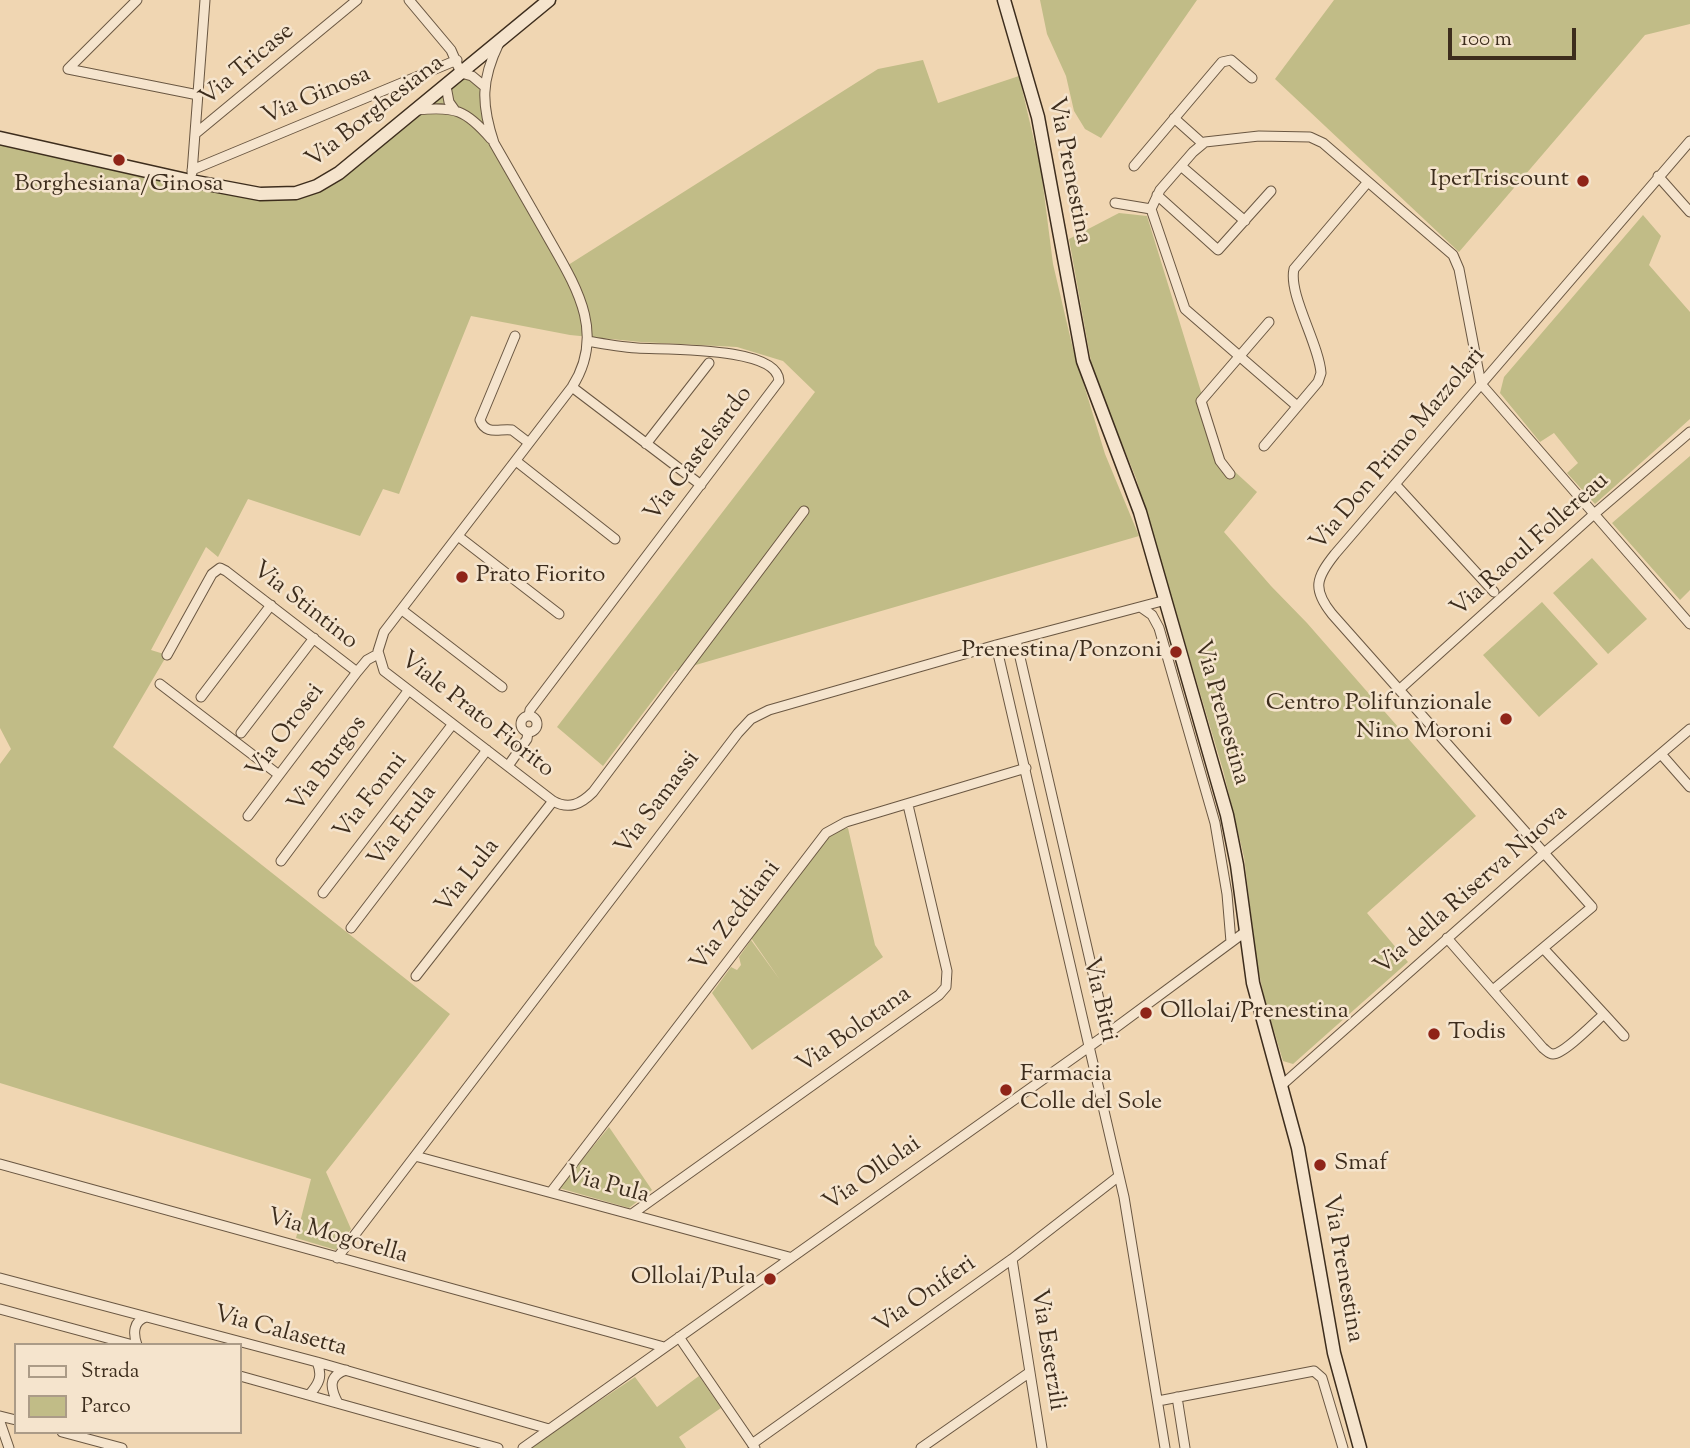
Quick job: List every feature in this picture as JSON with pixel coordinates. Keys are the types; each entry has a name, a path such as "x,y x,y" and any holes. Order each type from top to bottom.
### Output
{"main road":[{"name":"Via Borghesiana","path":"0,138 192,176 260,194 286,195 303,191 339,173 549,0"},
{"name":"Via Prenestina","path":"1004,0 1041,130 1083,361 1130,482 1227,815 1253,983 1282,1085 1303,1175 1334,1353 1360,1448"}],"street":[{"path":"137,0 68,69 198,95"},
{"path":"192,176 205,0"},
{"name":"Via Tricase","path":"195,134 358,0"},
{"path":"411,1 457,60 461,73 472,76 484,86"},
{"name":"Viale Prato Fiorito","path":"494,143 485,112 484,86 500,41"},
{"name":"Via Ginosa","path":"192,176 457,60"},
{"path":"1134,166 1224,60 1231,60 1252,78"},
{"path":"446,86 449,102 454,109"},
{"path":"417,110 441,107 454,109"},
{"name":"Viale Prato Fiorito","path":"454,109 472,119 494,143 576,288 585,314 588,341 583,366 572,387 382,634 378,654 386,673 552,801 563,806 573,806 593,792 804,512"},
{"path":"1174,118 1202,143"},
{"path":"1297,406 1183,307 1151,209 1157,195 1202,143 1259,136 1310,137 1321,142 1452,255 1459,269 1481,384 1689,622"},
{"name":"Via Don Primo Mazzolari","path":"1543,948 1591,907 1332,614 1323,602 1318,587 1319,578 1328,562 1690,141"},
{"path":"1181,166 1245,221"},
{"path":"1658,176 1690,212"},
{"path":"1264,446 1318,382 1321,370 1293,271 1367,183"},
{"path":"1157,195 1218,250 1271,191"},
{"path":"1115,203 1151,209"},
{"path":"1230,474 1220,461 1201,401 1269,322"},
{"path":"515,336 480,420 488,429 496,432 512,430 530,443"},
{"name":"Via Castelsardo","path":"508,766 527,739 528,732 521,724 523,718 529,716 530,710 777,386 779,379 776,370 751,358 731,354 633,348 588,341"},
{"path":"646,444 709,363"},
{"path":"572,387 701,485"},
{"name":"Via Raoul Follereau","path":"1400,689 1593,515 1690,432"},
{"path":"516,461 615,539"},
{"path":"1395,484 1493,592"},
{"path":"458,536 559,614"},
{"name":"Via Stintino","path":"167,655 216,569 226,571 357,672 367,660 378,654"},
{"name":"Via Samassi","path":"337,1258 749,721 766,711 1016,639 1166,600"},
{"path":"201,697 271,606"},
{"path":"1142,608 1152,615 1159,628 1211,806 1225,881 1231,942"},
{"path":"402,610 502,687"},
{"path":"241,733 313,638"},
{"name":"Via Bitti","path":"1016,639 1107,1034"},
{"name":"Via Bitti","path":"996,645 1119,1175 1165,1448"},
{"name":"Via Orosei","path":"248,816 357,672"},
{"path":"160,684 279,775"},
{"name":"Via Burgos","path":"281,861 408,691"},
{"name":"Via Fonni","path":"323,893 452,725"},
{"name":"Via della Riserva Nuova","path":"1282,1085 1544,853 1690,729"},
{"name":"Via Erula","path":"352,928 487,750"},
{"path":"1661,754 1690,787"},
{"name":"Via Zeddiani","path":"551,1192 823,836 840,824 1026,768"},
{"name":"Via Lula","path":"416,976 552,801"},
{"name":"Via Bolotana","path":"632,1214 939,995 946,987 947,971 908,805"},
{"name":"Via Ollolai","path":"523,1448 1107,1034 1245,932"},
{"path":"1447,938 1546,1051 1553,1054 1564,1049 1604,1014"},
{"path":"1493,990 1543,948 1624,1037"},
{"name":"Via Pula","path":"415,1156 789,1258"},
{"name":"Via Mogorella","path":"0,1164 664,1347"},
{"name":"Via Oniferi","path":"753,1446 1012,1259 1119,1175"},
{"name":"Via Esterzili","path":"1012,1259 1042,1448"},
{"name":"Via Calasetta","path":"0,1278 317,1362 549,1429"},
{"path":"0,1309 128,1343"},
{"path":"135,1343 135,1326 139,1319 146,1317"},
{"path":"679,1337 753,1446"},
{"path":"309,1395 320,1381 321,1372 317,1362"},
{"path":"338,1403 331,1381 335,1375 346,1370"},
{"path":"921,1448 1030,1371"},
{"path":"1158,1401 1307,1371 1317,1373 1322,1378 1343,1448"},
{"path":"242,1377 498,1448"},
{"path":"1177,1397 1185,1448"},
{"path":"0,1422 9,1448"},
{"path":"70,1434 122,1448"}],"green space":[{"path":"1040,0 1197,0 1101,138 1085,129 1074,111 1066,76 1047,34"},
{"path":"1334,0 1690,0 1690,24 1645,35 1459,252 1275,79"},
{"path":"923,60 938,103 1019,76 1041,170 1053,264 1073,349 1105,454 1139,536 675,671 603,766 557,727 815,392 783,361 737,347 570,335 471,316 399,494 383,489 360,536 248,499 218,557 206,547 151,650 167,655 113,747 450,1014 326,1172 351,1229 336,1250 296,1238 311,1179 0,1083 0,764 11,749 0,728 0,138 240,191 317,186 461,73 483,90 494,143 565,267 878,69"},
{"path":"1119,213 1147,216 1222,460 1257,492 1224,532 1476,816 1367,913 1408,962 1293,1064 1283,1061 1265,1001 1257,964 1244,857 1223,770 1136,478 1093,373 1069,239"},
{"path":"1643,215 1661,236 1649,265 1690,312 1690,419 1595,504 1567,473 1578,463 1554,433 1540,442 1500,393 1504,377"},
{"path":"1690,456 1690,590 1680,600 1612,523"},
{"path":"1592,558 1647,619 1608,654 1553,593"},
{"path":"1542,602 1598,664 1539,717 1483,655"},
{"path":"848,828 875,945 883,957 752,1050 712,993 731,967 737,970 741,965 739,957 751,940 780,980 751,938 832,831"},
{"path":"609,1127 652,1190 629,1208 559,1188"},
{"path":"699,1376 721,1408 679,1437 686,1448 529,1448 635,1377 657,1407"}],"place":[{"name":"Borghesiana/Ginosa","path":"119,160"},
{"name":"IperTriscount","path":"1583,181"},
{"name":"Prato Fiorito","path":"462,577"},
{"name":"Prenestina/Ponzoni","path":"1176,652"},
{"name":"Centro Polifunzionale Nino Moroni","path":"1506,719"},
{"name":"Ollolai/Prenestina","path":"1146,1013"},
{"name":"Todis","path":"1434,1034"},
{"name":"Farmacia Colle del Sole","path":"1006,1090"},
{"name":"Smaf","path":"1320,1165"},
{"name":"Ollolai/Pula","path":"770,1279"}]}
